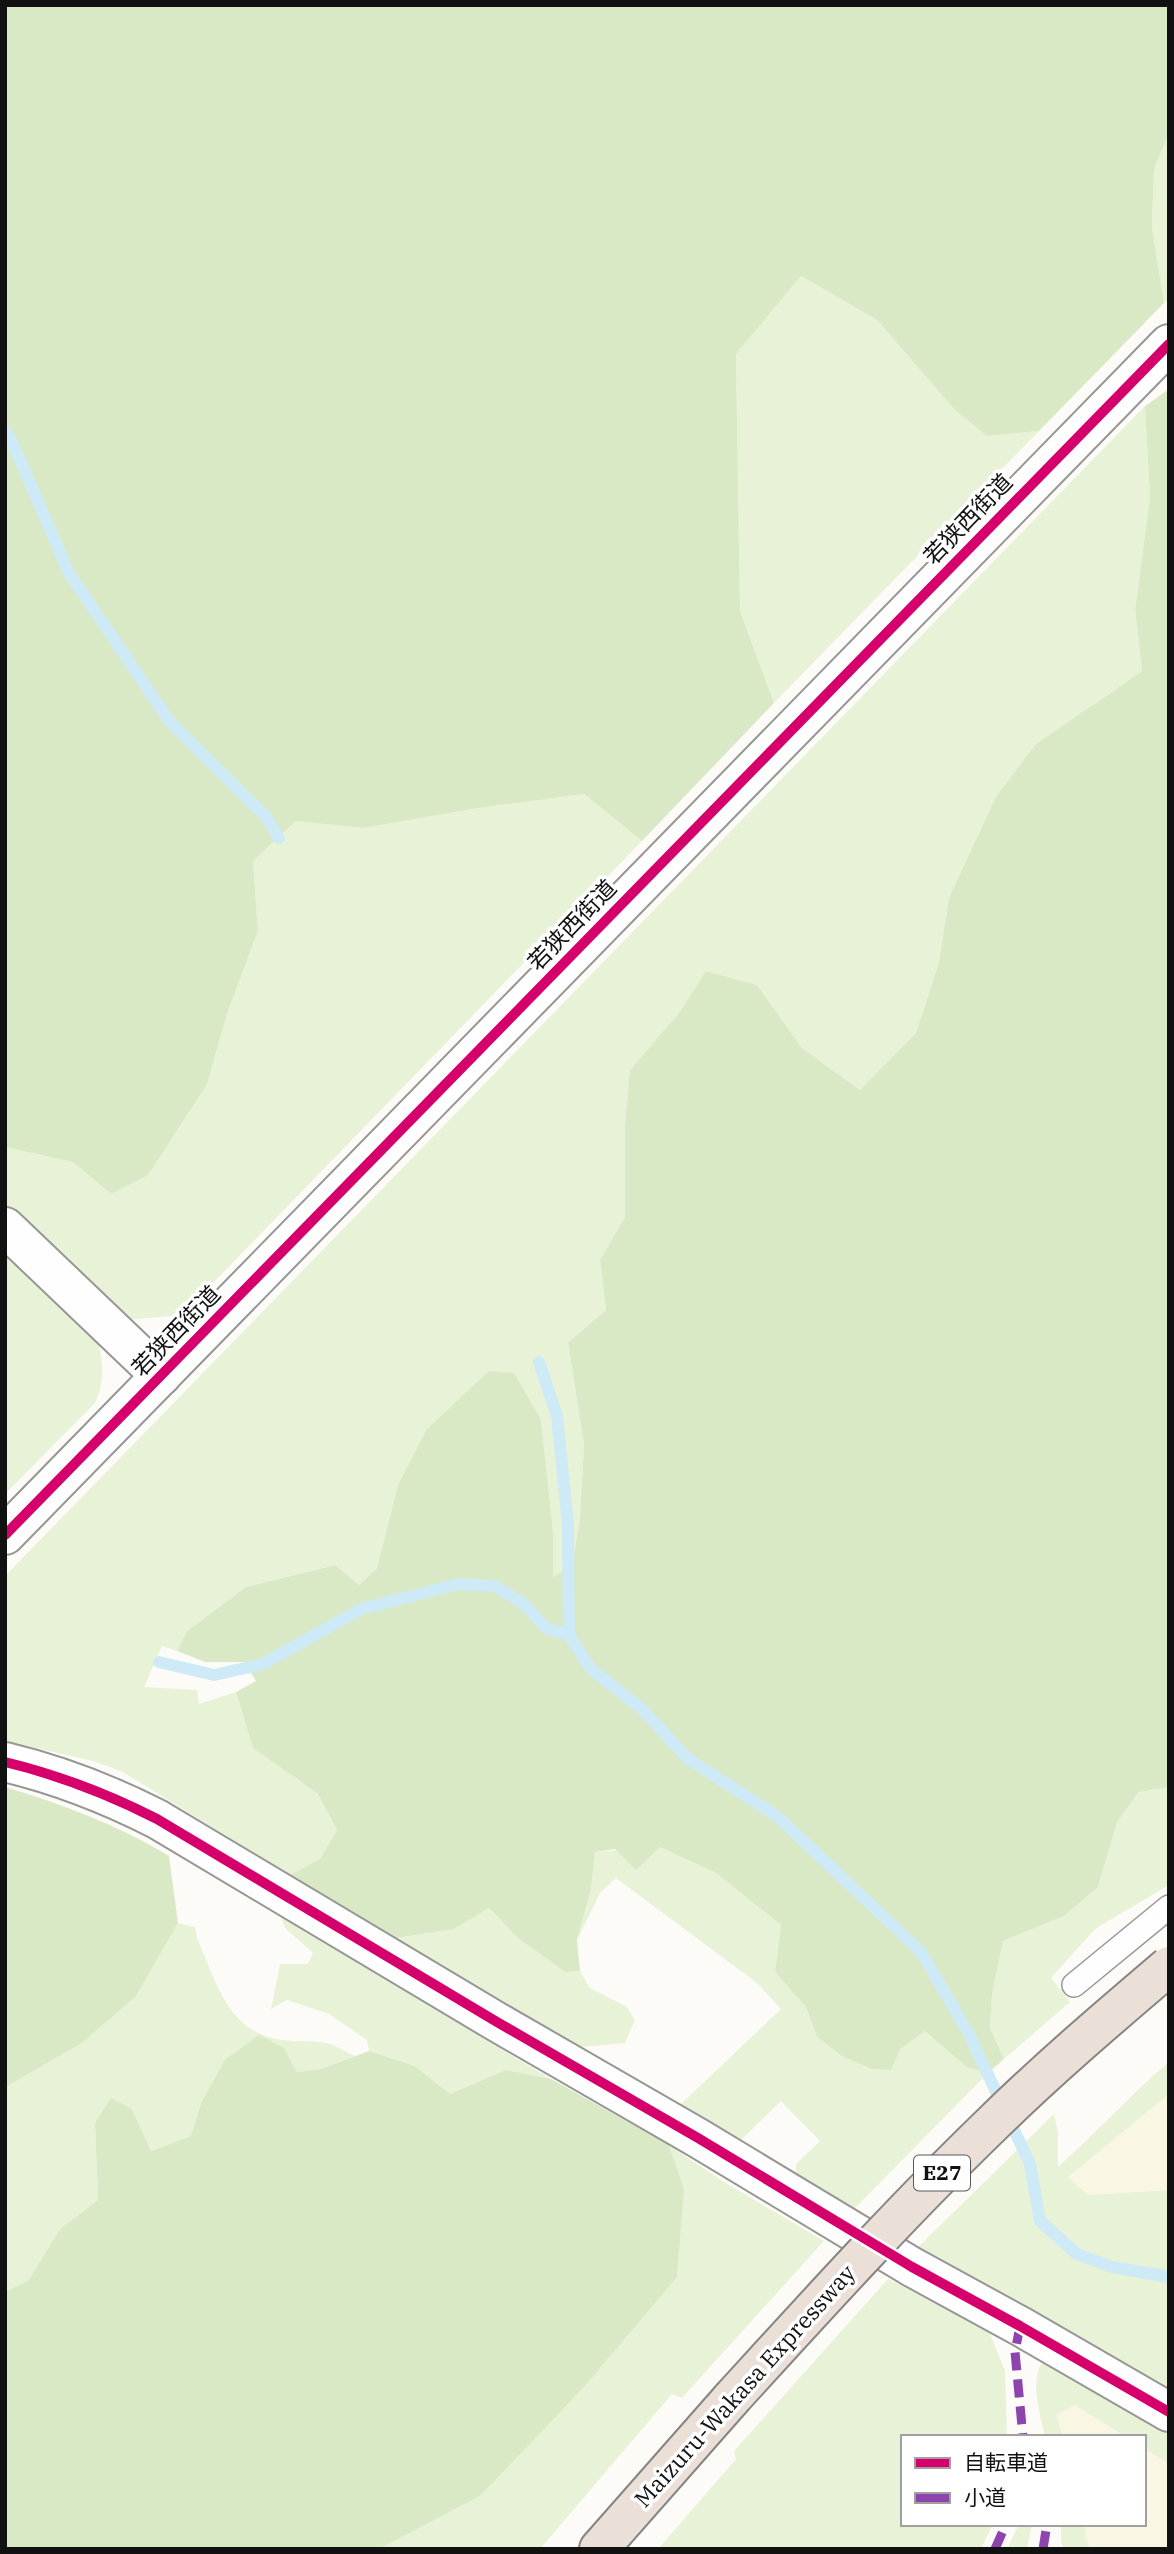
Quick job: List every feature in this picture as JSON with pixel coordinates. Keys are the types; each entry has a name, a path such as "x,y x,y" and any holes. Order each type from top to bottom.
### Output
{"highway":[{"name":"Maizuru-Wakasa Expressway","path":"599,2549 828,2293 992,2124 1060,2059 1169,1966"}],"street":[{"name":"若狭西街道","path":"5,1535 1169,344"},
{"path":"5,1227 161,1376"},
{"path":"5,1762 45,1772 92,1789 157,1819 912,2267 1169,2413"}],"lane":[{"path":"1074,1985 1169,1907"}],"shaded area":[{"path":"1169,2094 1169,2190 1088,2195 1068,2177"},
{"path":"1075,2405 1123,2435 1062,2435 1056,2415"},
{"path":"1146,2449 1169,2464 1169,2549 1090,2549 1085,2534 1086,2526 1146,2526"}],"green space":[{"path":"5,5 1169,5 1169,133 1154,169 1152,227 1164,303 1039,431 987,436 955,410 877,320 801,276 736,354 740,611 774,703 642,841 584,794 479,808 363,828 296,821 253,861 258,931 227,1014 207,1084 148,1175 111,1194 73,1162 5,1147"},
{"path":"1169,133 1169,298 1164,303 1152,227 1154,169"},
{"path":"801,276 877,320 955,410 987,436 1039,431 774,703 740,611 736,354"},
{"path":"1169,389 1169,1787 1139,1792 1117,1822 1098,1887 1064,1916 1003,1941 992,1994 990,2028 1004,2059 988,2073 968,2068 925,2031 900,2049 891,2070 872,2069 844,2057 817,2037 806,2007 775,1972 781,1925 716,1873 660,1847 636,1870 615,1849 595,1852 591,1889 577,1940 580,1971 565,1972 518,1938 489,1908 454,1929 396,1938 290,1875 320,1859 337,1830 318,1794 253,1748 236,1692 256,1681 244,1662 205,1662 177,1651 187,1631 246,1587 335,1565 359,1585 377,1568 398,1485 427,1429 489,1371 514,1373 541,1420 553,1531 553,1577 572,1567 580,1518 584,1444 568,1343 606,1310 600,1260 625,1217 625,1123 630,1070 679,1013 706,971 757,985 802,1048 860,1090 916,1033 939,962 949,898 996,797 1035,745 1142,671 1135,610 1150,498 1145,406"},
{"path":"1145,406 1150,498 1135,610 1142,671 1092,705 949,898 939,962 916,1033 860,1090 802,1048 757,985 706,971 679,1013 630,1070 625,1123 625,1217 600,1260 606,1310 568,1344 584,1444 580,1518 572,1567 553,1578 553,1531 541,1420 398,1485 377,1568 359,1585 334,1565 246,1587 187,1631 177,1651 162,1646 144,1687 197,1690 199,1704 236,1692 253,1748 318,1794 337,1830 320,1859 290,1875 121,1771 93,1761 5,1741 5,1576"},
{"path":"584,794 642,841 182,1315 126,1320 5,1203 5,1147 73,1162 111,1194 207,1084 227,1014 258,931 253,861 296,821 363,828 479,808"},
{"path":"5,1253 99,1345 102,1381 95,1403 5,1494"},
{"path":"5,1787 89,1816 169,1856 178,1923 136,1996 83,2042 9,2085 5,2091"},
{"path":"1169,1787 1169,1885 1095,1929 1051,1978 1070,2002 1004,2059 990,2028 992,1994 1003,1941 1064,1916 1098,1887 1117,1822 1139,1792"},
{"path":"660,1847 716,1873 781,1925 775,1972 806,2007 817,2037 900,2049 925,2030 968,2068 988,2073 852,2211 796,2175 796,2164 820,2141 781,2101 741,2140 680,2105 781,2009 757,1983 616,1878 600,1893 577,1940 591,1889 595,1852"},
{"path":"489,1908 518,1938 565,1972 580,1971 590,1988 627,2007 635,2020 625,2043 581,2047 396,1938 454,1929"},
{"path":"281,1917 551,2079 506,2070 450,2094 415,2066 369,2051 367,2040 329,2014 287,2000 271,2009 280,1964 308,1964 313,1953 285,1928"},
{"path":"178,1923 195,1927 218,1988 236,2016 248,2027 263,2035 282,2040 330,2044 355,2056 321,2069 297,2072 284,2048 201,2103 191,2136 151,2151 132,2109 95,2123 98,2200 60,2229 28,2281 5,2292 5,2091 9,2085 136,1996"},
{"path":"259,2035 284,2048 297,2072 321,2069 369,2051 415,2066 450,2094 506,2070 551,2079 669,2145 684,2189 677,2277 583,2388 480,2496 379,2549 5,2549 5,2292 28,2281 60,2229 98,2200 95,2123 111,2098 132,2109 151,2151 191,2136 201,2103 225,2060"},
{"path":"1169,2062 1169,2094 1068,2177 1088,2195 1169,2190 1169,2392 916,2249 1054,2114 1058,2133 1058,2167"},
{"path":"669,2145 724,2182 824,2241 682,2398 672,2394 540,2549 379,2549 480,2496 684,2189"},
{"path":"888,2279 988,2329 1005,2371 1007,2435 901,2435 901,2526 992,2526 981,2549 658,2549 736,2459 734,2451"},
{"path":"1042,2362 1169,2433 1169,2464 1146,2449 1146,2435 1123,2435 1075,2405 1056,2415 1062,2435 1045,2435 1036,2389"},
{"path":"1018,2526 1032,2526 1027,2549 1007,2549"},
{"path":"1061,2526 1086,2526 1085,2534 1090,2549 1065,2549 1061,2543"}],"waterway":[{"path":"5,431 69,573 170,722 266,817 279,838"},
{"path":"539,1362 557,1416 568,1525 569,1635 591,1669 643,1710 687,1758 778,1817 921,1952 969,2034 1030,2164 1040,2221 1077,2254 1112,2267 1169,2277"},
{"path":"159,1662 214,1675 263,1664 361,1609 458,1584 495,1586 524,1604 546,1628 569,1635"}],"marked path":[{"path":"1020,2326 1015,2352 1023,2435"},
{"path":"995,2549 1005,2526"},
{"path":"1043,2549 1047,2526"}],"cycle path":[{"path":"5,1535 1169,344"},
{"path":"5,1762 83,1786 157,1819 912,2267 1169,2412"}]}
